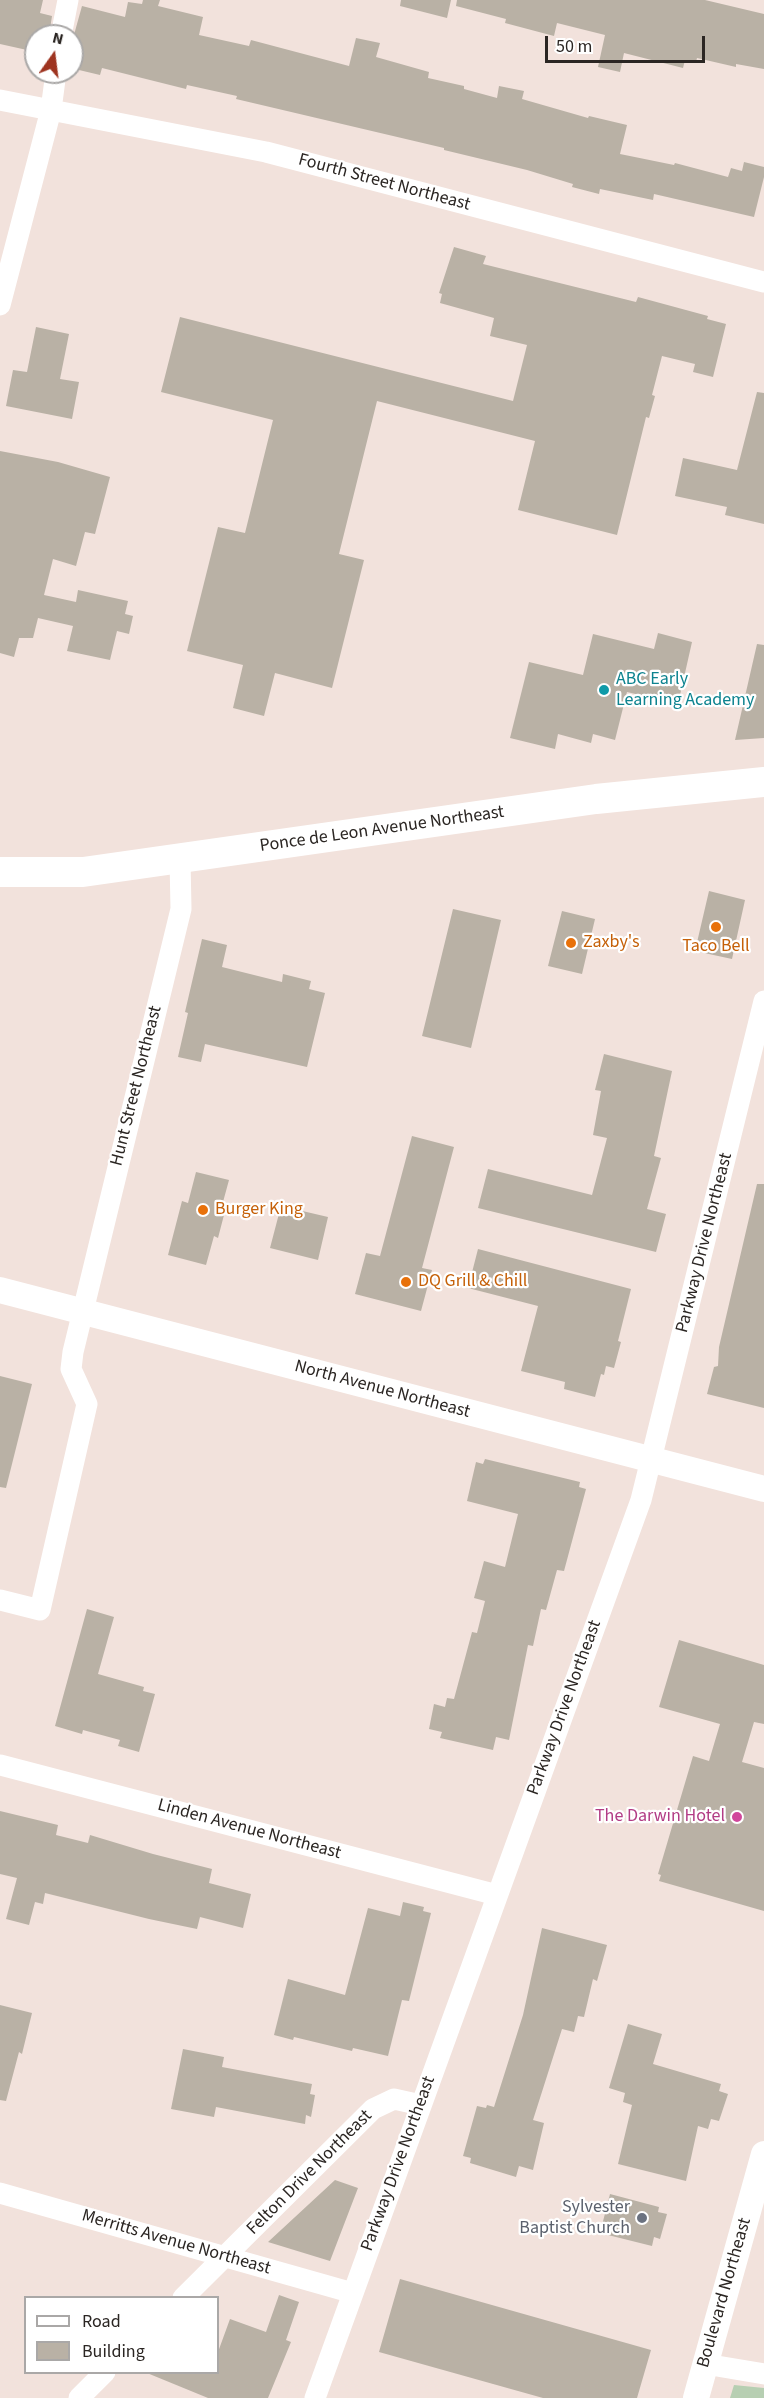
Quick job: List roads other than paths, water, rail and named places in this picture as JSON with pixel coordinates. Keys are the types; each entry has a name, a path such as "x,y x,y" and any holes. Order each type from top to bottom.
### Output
{"highway":[{"name":"Ponce de Leon Avenue Northeast","path":"0,872 83,872 596,799 764,782"}],"main road":[{"name":"North Avenue Northeast","path":"0,1290 764,1489"},
{"name":"Boulevard Northeast","path":"696,2398 764,2154"}],"street":[{"path":"63,24 68,0"},
{"path":"0,305 51,110 54,84"},
{"name":"Fourth Street Northeast","path":"0,100 266,152 764,282"},
{"name":"Hunt Street Northeast","path":"0,1600 40,1610 87,1404 71,1369 82,1312 181,909 180,859"},
{"name":"Parkway Drive Northeast","path":"315,2398 641,1500 764,1001"},
{"name":"Linden Avenue Northeast","path":"0,1765 497,1895"},
{"name":"Felton Drive Northeast","path":"185,2296 373,2109 394,2099 421,2105"},
{"name":"Merritts Avenue Northeast","path":"0,2193 353,2292"},
{"path":"705,2364 764,2374"},
{"path":"79,2398 104,2374"}],"place":[{"name":"ABC Early Learning Academy","path":"604,690"},
{"name":"Taco Bell","path":"716,927"},
{"name":"Zaxby's","path":"571,943"},
{"name":"Burger King","path":"203,1210"},
{"name":"DQ Grill & Chill","path":"406,1282"},
{"name":"The Darwin Hotel","path":"737,1817"},
{"name":"Sylvester Baptist Church","path":"642,2218"}]}
